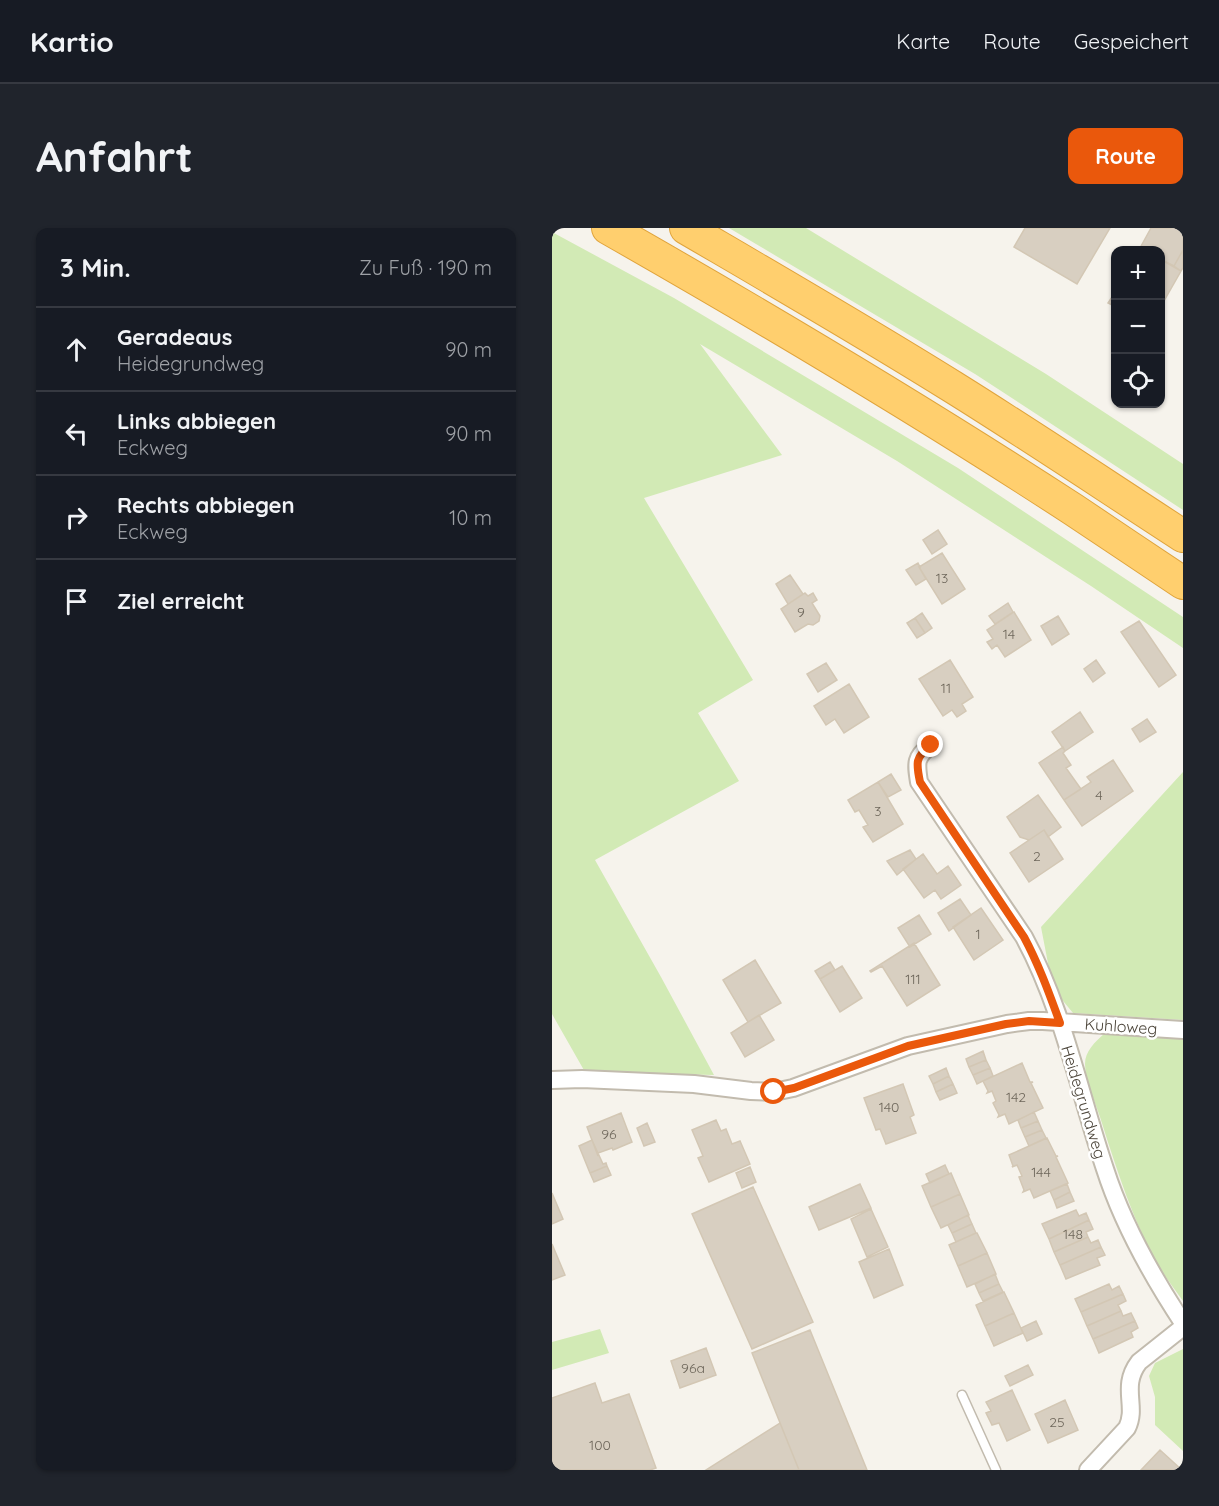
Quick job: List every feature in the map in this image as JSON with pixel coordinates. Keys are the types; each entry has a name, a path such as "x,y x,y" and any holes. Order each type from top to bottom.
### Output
{"highway":[{"path":"608,228 881,388 1074,510 1183,583"},
{"path":"686,228 943,381 1183,536"}],"street":[{"path":"931,745 920,753 916,765 920,782 1024,937 1044,977 1060,1023"},
{"name":"Heidegrundweg","path":"552,1080 582,1079 694,1084 774,1092 794,1088 908,1046 1006,1024 1029,1021 1060,1023 1109,1180 1142,1254 1183,1325"},
{"name":"Kuhloweg","path":"1060,1023 1183,1030"},
{"path":"1088,1470 1131,1421 1129,1391 1131,1376 1135,1368 1139,1362 1183,1325"}],"lane":[{"path":"962,1395 996,1470"}],"green space":[{"path":"729,228 806,228 1046,374 1183,464 1183,510 975,374"},
{"path":"552,232 674,298 958,468 1183,617 1183,648 897,461 700,344 782,455 644,498 753,680 698,713 739,781 595,860 714,1075 585,1072 552,1014"},
{"path":"1183,772 1183,1020 1073,1013 1059,996 1051,979 1041,927"},
{"path":"1104,1034 1183,1039 1183,1301 1164,1275 1134,1216 1088,1083 1085,1070 1087,1055"},
{"path":"600,1329 609,1353 552,1370 552,1342"},
{"path":"1183,1349 1183,1451 1155,1425 1155,1397 1149,1376 1155,1363"}],"building":[{"path":"1025,228 1110,228 1077,284 1014,247"},
{"path":"1151,228 1177,228 1183,231 1183,250 1174,266 1165,262 1165,246 1141,246"},
{"path":"1183,250 1183,268 1181,271 1174,266"},
{"path":"1165,262 1181,271 1165,299"},
{"path":"938,530 947,544 932,554 923,540"},
{"path":"942,553 965,589 942,604 919,567"},
{"path":"918,563 926,579 916,585 906,570"},
{"path":"790,575 803,594 788,604 776,584"},
{"path":"805,593 808,596 813,593 817,600 812,603 820,616 819,621 813,625 808,624 795,632 781,609"},
{"path":"1008,603 1013,612 995,624 989,616"},
{"path":"1014,612 1031,640 1005,657 997,645 992,649 987,642 993,639 987,630"},
{"path":"922,613 932,628 925,633 915,618"},
{"path":"1058,616 1069,634 1052,645 1041,626"},
{"path":"915,618 925,633 917,638 907,623"},
{"path":"1139,621 1176,675 1159,687 1121,632"},
{"path":"950,660 973,697 962,704 966,711 957,717 952,710 943,716 919,679"},
{"path":"1096,660 1105,673 1093,682 1084,669"},
{"path":"826,663 837,680 818,692 807,674"},
{"path":"849,684 869,717 844,733 835,719 826,725 814,706"},
{"path":"1080,712 1093,732 1065,751 1052,732"},
{"path":"1147,719 1156,732 1140,742 1132,729"},
{"path":"1063,747 1065,751 1063,753 1071,765 1066,768 1081,789 1064,800 1039,763"},
{"path":"1113,760 1133,791 1082,826 1064,800 1091,782 1087,777"},
{"path":"891,774 901,790 888,797 878,782"},
{"path":"878,782 903,824 873,842 863,827 868,825 859,810 855,812 848,800"},
{"path":"1038,795 1061,827 1048,837 1044,830 1029,840 1020,837 1007,817"},
{"path":"1044,830 1063,859 1029,882 1010,853"},
{"path":"910,850 916,859 897,875 887,861"},
{"path":"923,854 937,874 948,866 961,885 941,899 935,890 924,898 903,869"},
{"path":"960,899 971,915 949,931 938,913"},
{"path":"981,908 1003,940 974,960 953,927"},
{"path":"919,915 931,934 910,947 898,928"},
{"path":"914,943 940,985 907,1006 882,966 870,971"},
{"path":"755,960 781,1003 748,1022 723,980"},
{"path":"830,962 835,970 820,979 815,971"},
{"path":"842,966 862,998 840,1012 820,979"},
{"path":"759,1015 774,1040 745,1057 731,1033"},
{"path":"983,1051 986,1060 969,1067 966,1059"},
{"path":"986,1060 990,1068 973,1075 969,1067"},
{"path":"1022,1063 1030,1082 1033,1082 1031,1083 1043,1108 1009,1124 1005,1114 998,1117 992,1091 987,1093 983,1081"},
{"path":"946,1068 949,1076 933,1084 929,1076"},
{"path":"990,1068 993,1076 977,1084 973,1075"},
{"path":"949,1076 953,1084 936,1092 933,1084"},
{"path":"903,1084 914,1115 910,1117 916,1133 886,1144 880,1129 876,1130 864,1098"},
{"path":"953,1084 957,1093 940,1100 936,1092"},
{"path":"1034,1112 1038,1121 1021,1128 1018,1120"},
{"path":"621,1113 632,1142 598,1153 598,1156 587,1127"},
{"path":"716,1120 721,1131 726,1129 732,1144 740,1141 750,1164 709,1182 698,1158 703,1156 692,1130"},
{"path":"1038,1121 1042,1130 1025,1137 1021,1128"},
{"path":"647,1123 655,1142 644,1146 637,1128"},
{"path":"1042,1130 1046,1138 1029,1146 1025,1137"},
{"path":"1047,1138 1058,1156 1056,1157 1068,1183 1034,1198 1030,1189 1023,1192 1019,1177 1022,1176 1017,1165 1012,1167 1009,1155"},
{"path":"592,1140 603,1164 606,1163 607,1166 590,1173 579,1146"},
{"path":"945,1165 949,1174 930,1183 926,1174"},
{"path":"607,1166 611,1175 594,1182 590,1173"},
{"path":"750,1167 756,1182 742,1188 736,1173"},
{"path":"951,1173 960,1194 931,1207 922,1186"},
{"path":"860,1184 871,1208 819,1230 809,1207"},
{"path":"1067,1184 1070,1192 1054,1200 1050,1191"},
{"path":"753,1187 813,1322 752,1349 692,1214"},
{"path":"1070,1192 1074,1201 1057,1208 1054,1200"},
{"path":"552,1193 563,1219 552,1224"},
{"path":"960,1194 969,1215 941,1228 931,1207"},
{"path":"871,1209 888,1247 867,1257 851,1219"},
{"path":"1076,1210 1079,1216 1086,1213 1089,1220 1049,1239 1042,1224"},
{"path":"968,1215 972,1224 952,1233 948,1225"},
{"path":"1089,1220 1093,1229 1086,1232 1088,1237 1054,1252 1049,1239"},
{"path":"972,1224 976,1233 956,1242 952,1233"},
{"path":"977,1233 987,1253 958,1266 949,1245"},
{"path":"1088,1237 1091,1243 1098,1240 1101,1247 1060,1265 1054,1252"},
{"path":"552,1244 565,1275 552,1280"},
{"path":"1101,1247 1105,1255 1097,1258 1100,1265 1066,1279 1060,1265"},
{"path":"889,1249 903,1285 874,1298 859,1262"},
{"path":"987,1253 996,1274 967,1287 958,1266"},
{"path":"995,1274 999,1284 979,1293 975,1284"},
{"path":"999,1284 1003,1292 983,1301 979,1293"},
{"path":"1109,1284 1112,1290 1119,1286 1123,1294 1081,1312 1075,1299"},
{"path":"1004,1292 1014,1313 985,1326 976,1305"},
{"path":"1123,1294 1126,1301 1118,1305 1121,1311 1087,1326 1081,1312"},
{"path":"1121,1311 1123,1316 1131,1313 1135,1321 1093,1339 1087,1326"},
{"path":"1014,1313 1023,1333 994,1346 985,1326"},
{"path":"1036,1321 1042,1334 1027,1341 1021,1328"},
{"path":"1135,1321 1138,1328 1131,1332 1133,1337 1099,1353 1093,1339"},
{"path":"810,1330 867,1470 799,1470 752,1353"},
{"path":"706,1348 716,1375 680,1388 671,1361"},
{"path":"1028,1365 1033,1375 1010,1386 1005,1376"},
{"path":"595,1383 602,1403 629,1394 656,1468 650,1470 552,1470 552,1398"},
{"path":"1012,1390 1030,1430 1007,1441 999,1423 992,1425 986,1413 991,1411 986,1402"},
{"path":"1065,1400 1078,1430 1048,1443 1035,1414"},
{"path":"780,1423 799,1470 706,1470"},
{"path":"1160,1450 1182,1470 1141,1470"}],"route":[{"path":"774,1092 794,1088 908,1046 1006,1024 1029,1021 1060,1023 1044,977 1024,937 920,782 916,765 920,753 931,745"}]}
